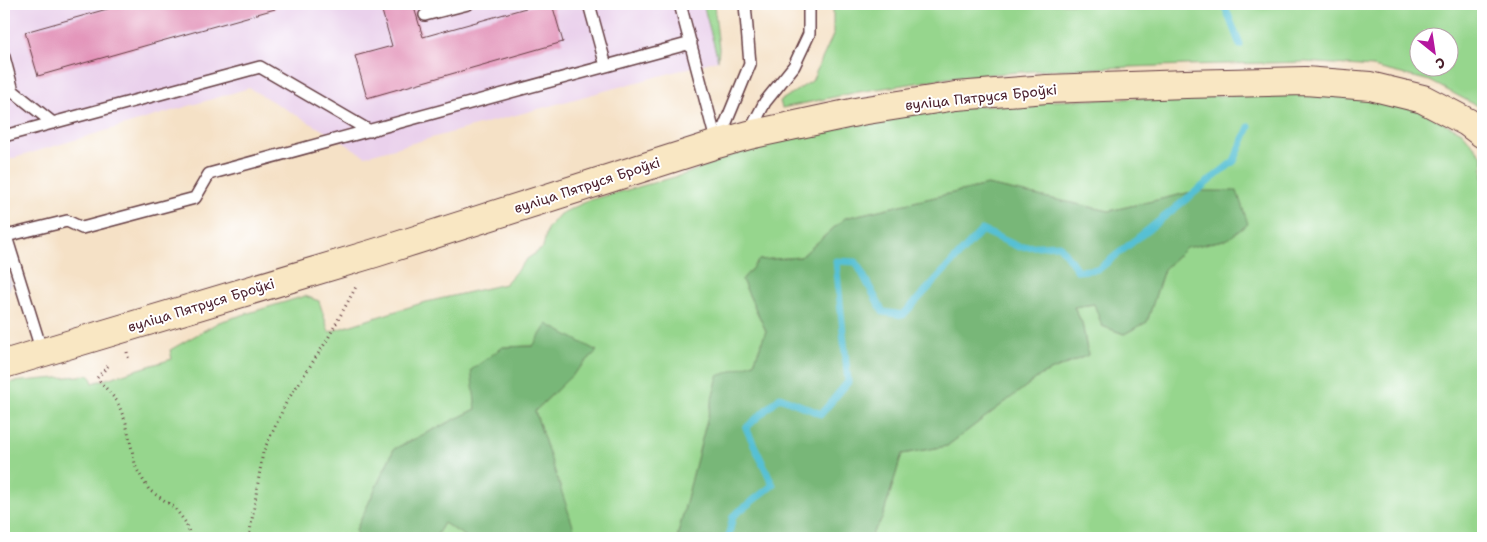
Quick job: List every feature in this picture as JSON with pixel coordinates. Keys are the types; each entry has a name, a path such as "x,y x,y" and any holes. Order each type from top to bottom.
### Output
{"main road":[{"name":"вуліца Пятруся Броўкі","path":"4,364 375,254 717,144 749,135 861,111 956,96 1047,89 1305,81 1370,86 1423,99 1467,122 1483,134"}],"lane":[{"path":"425,15 468,4"},
{"path":"589,4 606,66"},
{"path":"680,4 717,144"},
{"path":"717,144 750,64 745,4"},
{"path":"749,135 765,102 794,66 809,34 809,4"},
{"path":"42,353 5,233 67,220 82,228 195,198 209,174 691,44"},
{"path":"4,57 13,91 54,123"},
{"path":"4,136 260,67 370,130"}],"path":[{"path":"248,538 262,452 287,401 326,342 375,254"},
{"path":"108,366 97,378 117,401 126,423 136,468 149,490 174,507 186,523 191,538"}],"shaded area":[{"path":"4,4 703,4 718,60 365,156 249,88 4,161"},
{"path":"4,260 12,284 4,299"}],"green space":[{"path":"703,4 714,4 719,48 718,60"},
{"path":"833,4 1483,4 1483,109 1430,81 1418,78 1460,78 1460,28 1410,28 1410,76 1373,67 1306,62 1046,70 954,77 858,92 782,108 780,101 812,81 833,35"},
{"path":"1305,93 1368,98 1418,110 1462,132 1483,157 1483,538 869,538 882,519 902,454 947,446 1041,375 1088,355 1082,323 1074,307 1095,304 1102,326 1124,334 1147,322 1164,269 1186,248 1228,239 1196,191 1109,211 987,185 845,218 801,257 759,260 742,280 766,331 754,363 718,377 677,538 576,537 535,411 597,351 533,346 503,347 476,409 394,449 356,530 357,538 4,538 4,385 12,382 90,375 93,383 172,359 170,350 219,322 305,296 319,301 329,332 422,303 505,284 527,259 543,248 547,229 560,214 590,200 686,174 751,147 863,122 958,108 1048,101"},
{"path":"987,185 1109,211 1196,191 1237,191 1248,224 1228,239 1186,248 1164,269 1147,322 1124,334 1102,326 1094,304 1074,307 1082,323 1088,355 1041,375 947,446 902,454 882,519 869,538 677,538 718,376 754,363 766,331 742,280 759,260 801,257 845,218"},
{"path":"547,324 597,351 535,411 577,538 468,538 444,523 435,538 357,538 356,530 394,449 476,409 471,370 503,347 533,346"},
{"path":"444,523 468,538 435,538"}],"building":[{"path":"125,4 274,4 275,9 38,76 25,32"},
{"path":"380,4 413,4 423,37 540,4 552,4 563,42 367,98 355,56 392,46"}],"waterway":[{"path":"1224,4 1240,45"},
{"path":"728,538 733,516 773,485 746,428 780,397 821,414 848,382 836,261 856,262 883,312 903,315 982,230 1019,247 1059,245 1078,271 1099,269 1234,161 1249,127"}]}
